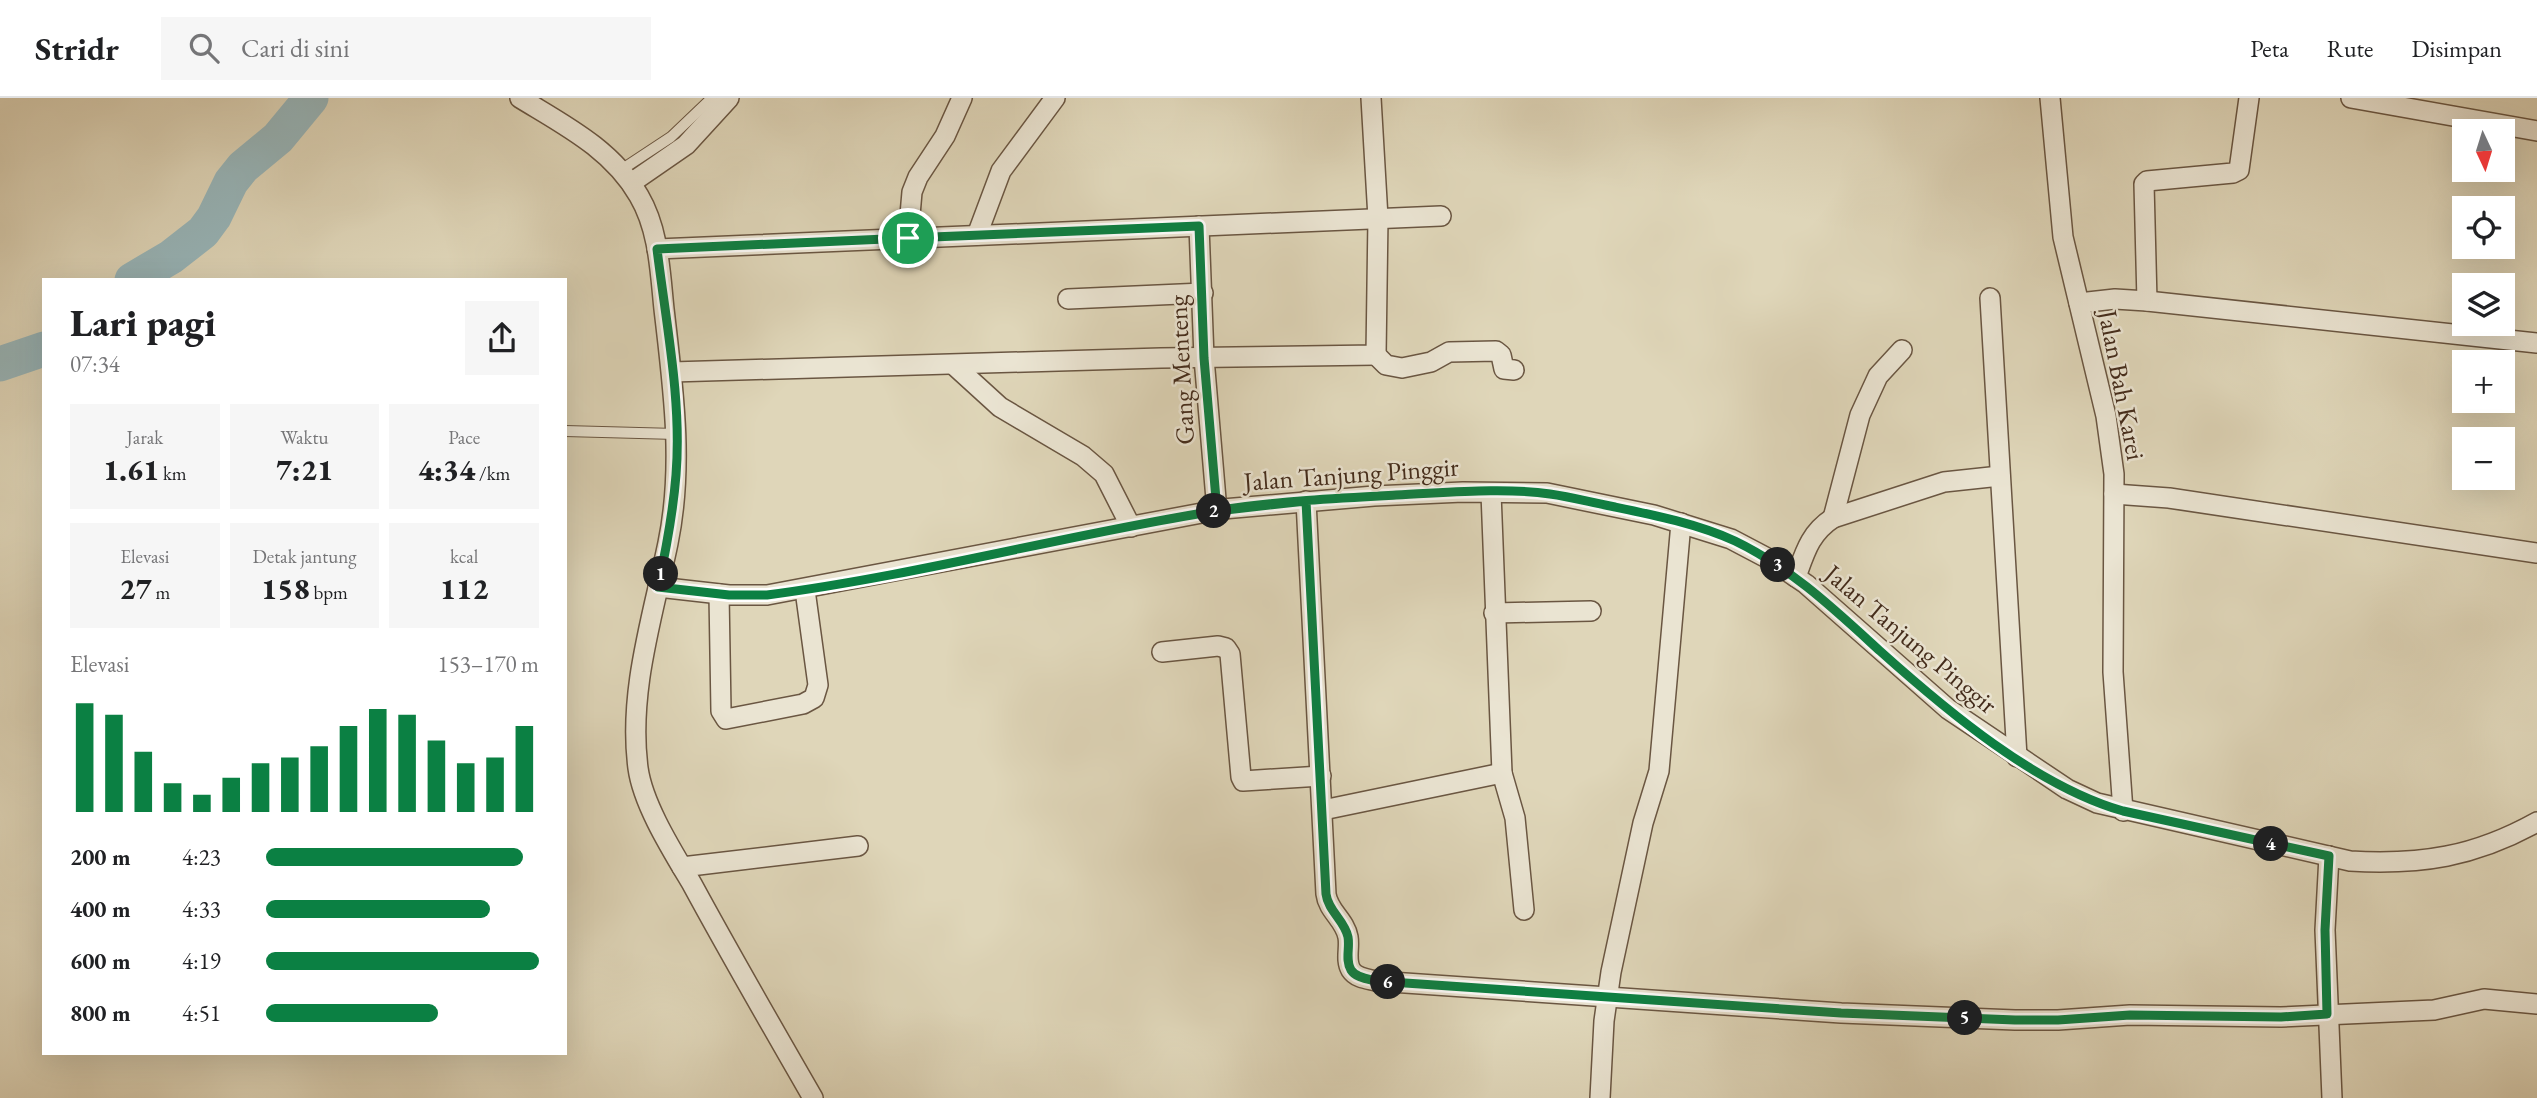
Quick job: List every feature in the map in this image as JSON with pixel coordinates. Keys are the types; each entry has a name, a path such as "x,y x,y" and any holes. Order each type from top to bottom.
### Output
{"street":[{"path":"520,98 600,149 626,177 651,221 672,372 677,473 669,539 645,644 635,739 638,772 651,807 682,867 813,1098"},
{"path":"626,177 686,145 729,98"},
{"path":"908,238 912,192 918,177 945,136 962,98"},
{"path":"977,235 1001,171 1055,98"},
{"path":"1371,98 1378,218 1376,355 1386,365 1402,368 1431,362 1449,352 1496,351 1501,355 1504,369 1514,370"},
{"name":"Jalan Bah Karei","path":"2050,98 2063,237 2106,416 2114,494 2113,672 2123,811"},
{"path":"2147,301 2144,184 2147,181 2233,173 2239,170 2249,98"},
{"path":"2351,98 2537,131"},
{"path":"657,249 1441,216"},
{"name":"Gang Menteng","path":"1199,226 1204,358 1217,511"},
{"path":"1068,299 1203,293"},
{"path":"1990,298 2017,757"},
{"path":"2079,303 2116,299 2147,301 2537,343"},
{"path":"1833,518 1860,415 1878,376 1902,350"},
{"path":"672,372 1376,355"},
{"path":"955,366 1000,407 1083,456 1104,474 1131,527"},
{"path":"1796,577 1810,539 1820,526 1833,518 1944,482 2000,476"},
{"path":"1491,493 1502,773 1515,818 1524,911"},
{"name":"Jalan Tanjung Pinggir","path":"658,587 719,594 767,595 1217,511 1306,501 1547,493 1654,515 1731,539 1796,577 1948,709 2067,789 2097,803 2350,861 2391,863 2432,860 2473,851 2510,837 2537,822"},
{"path":"2114,494 2169,498 2537,553"},
{"path":"1306,501 1327,903 1348,937 1348,956 1352,971 1362,978 1841,1013 2015,1020 2130,1015 2256,1017 2434,1010 2484,999 2537,1004"},
{"path":"1600,1098 1607,996 1643,823 1660,771 1681,523"},
{"path":"719,594 721,711 726,719 803,704 814,698 818,685 804,590"},
{"path":"1494,613 1591,611"},
{"path":"1162,652 1218,646 1226,648 1230,654 1243,781 1321,776"},
{"path":"1323,810 1502,773"},
{"path":"682,867 858,846"},
{"path":"2329,856 2325,930 2332,1098"}],"lane":[{"path":"626,177 712,98"},
{"path":"567,431 676,434"}],"waterway":[{"path":"135,278 171,257 203,232 214,217 231,182 243,167 278,138 311,98"},
{"path":"0,364 42,350"}],"route":[{"path":"908,238 657,249 674,390 677,473 669,539 658,587 729,595 767,595 1064,541 1170,518 1291,502 1374,496 1462,492 1547,493 1654,515 1731,539 1769,559 1806,584 1948,709 2067,789 2123,811 2329,856 2325,930 2327,1014 2281,1017 2130,1015 2015,1020 1841,1013 1362,978 1352,971 1348,956 1348,937 1327,903 1306,501 1291,502 1217,511 1204,358 1199,226 908,238"}]}
